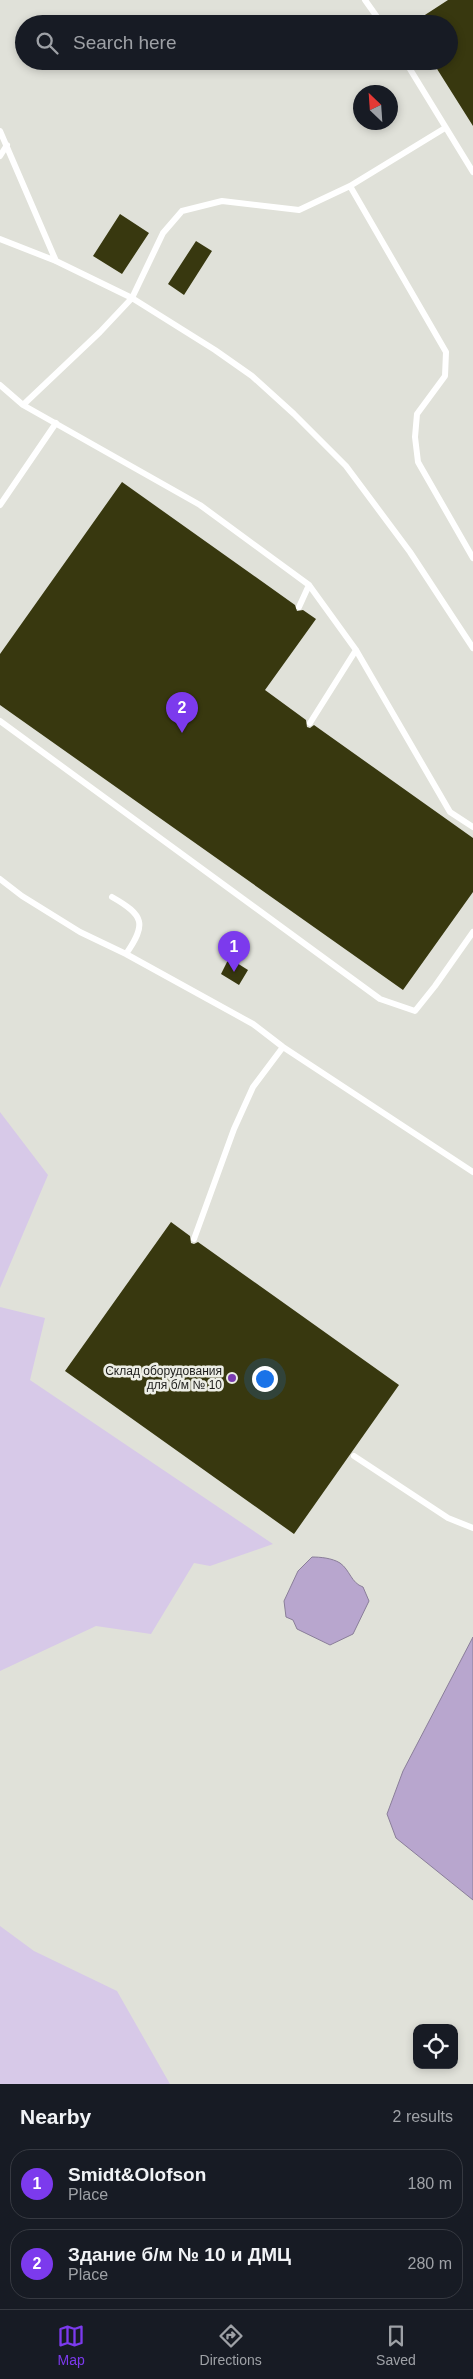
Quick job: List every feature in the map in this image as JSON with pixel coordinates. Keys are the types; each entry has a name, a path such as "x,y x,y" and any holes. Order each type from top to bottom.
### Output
{"lane":[{"path":"365,0 376,15"},
{"path":"411,70 473,172"},
{"path":"23,405 100,332 132,298 164,233 182,211 222,201 299,210 350,186 446,128"},
{"path":"0,131 56,261"},
{"path":"0,156 7,145"},
{"path":"350,186 446,352 445,376 417,414 415,438 418,462 473,558"},
{"path":"0,239 56,261 132,298 252,376 294,414 346,466 410,552 473,648"},
{"path":"0,385 23,405 200,505 309,586 356,650 450,812 473,827"},
{"path":"0,505 56,423"},
{"path":"299,607 309,586"},
{"path":"310,723 356,650"},
{"path":"0,721 380,999 415,1010 435,986 473,932"},
{"path":"0,878 22,896 80,932 126,954 253,1024 283,1047 473,1172"},
{"path":"112,897 126,904 136,914 140,926 137,937 126,954"},
{"path":"194,1239 234,1129 253,1087 283,1047"},
{"path":"354,1456 448,1518 473,1528"}],"shaded area":[{"path":"0,1112 48,1175 0,1288"},
{"path":"0,1307 45,1318 30,1380 273,1544 210,1566 194,1563 151,1634 96,1626 0,1671"},
{"path":"312,1557 330,1559 340,1563 356,1583 363,1587 369,1601 353,1634 330,1645 297,1629 293,1620 286,1617 284,1601 298,1571"},
{"path":"473,1637 473,1900 396,1838 387,1814 403,1771"},
{"path":"0,1926 34,1951 117,1991 170,2084 0,2084"}],"building":[{"path":"448,0 473,0 473,126 438,70 458,70 458,15 425,15"},
{"path":"120,214 149,233 122,274 93,256"},
{"path":"196,241 212,251 184,295 168,284"},
{"path":"122,482 295,605 297,611 303,610 316,619 265,690 306,720 307,727 310,728 314,725 473,838 473,892 403,990 0,705 0,654"},
{"path":"229,958 248,970 239,985 221,974"},
{"name":"Склад оборудования для б/м № 10","path":"171,1222 190,1236 191,1243 198,1242 399,1385 294,1534 65,1371"}],"place":[{"name":"Здание б/м № 10 и ДМЦ","path":"182,733"},
{"name":"Smidt&Olofson","path":"234,972"},
{"name":"Склад оборудования для б/м № 10","path":"232,1378"}]}
